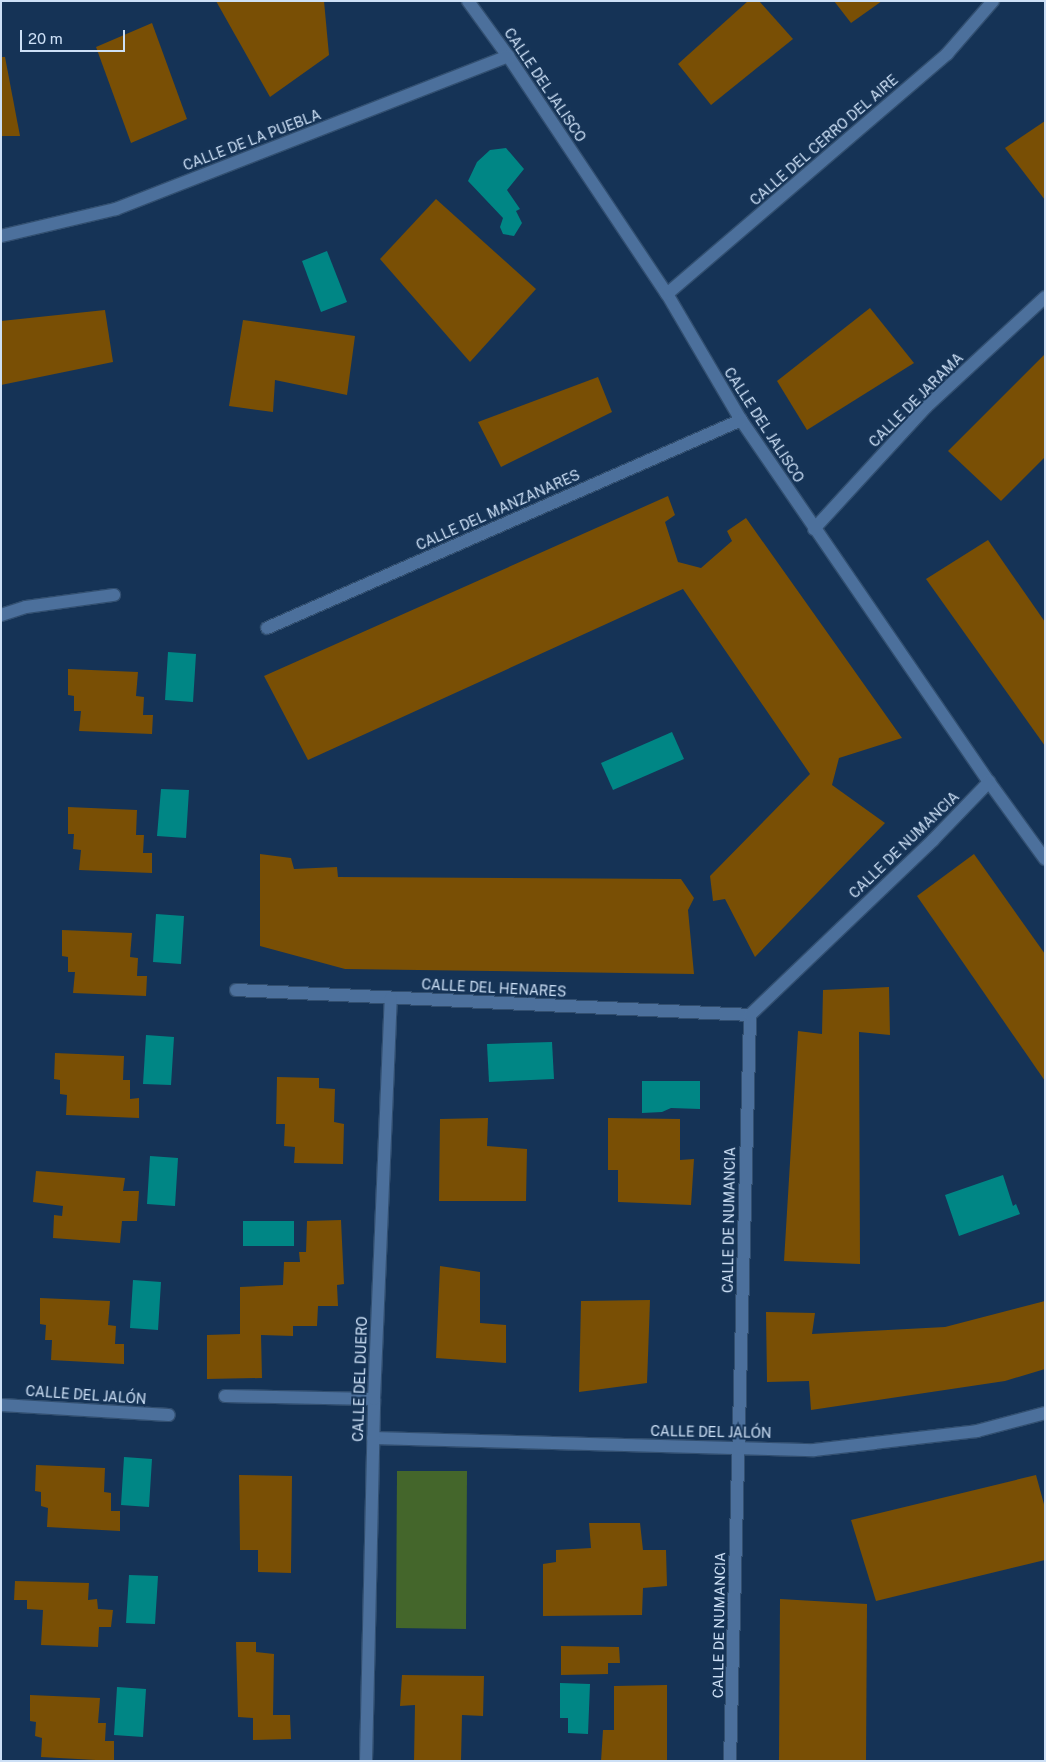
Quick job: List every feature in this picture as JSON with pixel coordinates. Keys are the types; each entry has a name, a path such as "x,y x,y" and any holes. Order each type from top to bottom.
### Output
{"street":[{"name":"CALLE DEL JALISCO","path":"468,1 508,56 667,294 741,420 814,529 989,782 1045,859"},
{"name":"CALLE DEL CERRO DEL AIRE","path":"667,294 947,54 993,1"},
{"name":"CALLE DE LA PUEBLA","path":"1,236 116,209 508,56"},
{"name":"CALLE DE JARAMA","path":"814,529 926,407 1045,297"},
{"name":"CALLE DEL MANZANARES","path":"267,628 741,420"},
{"path":"1,615 26,607 114,595"},
{"name":"CALLE DE NUMANCIA","path":"730,1761 750,1015 933,840 989,782"},
{"name":"CALLE DEL HENARES","path":"236,990 750,1015"},
{"name":"CALLE DEL DUERO","path":"366,1761 374,1399 391,998"},
{"path":"225,1396 374,1399"},
{"name":"CALLE DEL JALÓN","path":"1,1405 169,1415"},
{"name":"CALLE DEL JALÓN","path":"373,1438 814,1450 967,1432 1045,1413"}],"shaded area":[{"path":"506,148 524,169 507,190 520,209 516,211 522,223 514,236 503,234 500,227 503,218 468,181 477,162 490,150"},
{"path":"327,251 347,302 321,312 302,261"},
{"path":"168,652 196,654 193,702 165,700"},
{"path":"672,732 684,759 613,790 601,763"},
{"path":"161,789 189,790 186,838 157,836"},
{"path":"156,914 184,916 181,964 153,962"},
{"path":"146,1035 174,1037 171,1085 143,1084"},
{"path":"552,1042 554,1079 489,1082 487,1044"},
{"path":"642,1081 700,1081 700,1109 671,1108 662,1112 642,1113"},
{"path":"150,1156 178,1158 175,1206 147,1204"},
{"path":"1003,1175 1013,1206 1016,1204 1020,1214 959,1236 945,1195"},
{"path":"243,1221 294,1221 294,1246 243,1246"},
{"path":"133,1280 161,1282 158,1330 130,1328"},
{"path":"124,1457 152,1459 149,1507 121,1505"},
{"path":"397,1471 467,1471 466,1629 396,1628"},
{"path":"129,1575 158,1576 155,1624 126,1623"},
{"path":"560,1683 590,1684 588,1734 568,1733 568,1718 560,1718"},
{"path":"117,1687 146,1689 143,1737 114,1735"}],"building":[{"path":"216,1 324,1 329,55 270,97"},
{"path":"748,1 759,1 793,39 711,105 678,64"},
{"path":"834,1 882,1 851,23"},
{"path":"152,23 187,119 131,143 96,47"},
{"path":"1,57 5,57 20,136 1,136"},
{"path":"1045,121 1045,200 1005,148"},
{"path":"436,199 536,289 470,362 380,259"},
{"path":"870,308 914,363 807,430 777,381"},
{"path":"105,310 113,362 1,385 1,321"},
{"path":"243,320 355,336 347,395 275,380 273,412 229,406"},
{"path":"1045,354 1045,457 1001,501 948,451"},
{"path":"598,377 612,412 501,467 478,422"},
{"path":"668,496 675,515 665,522 678,562 701,568 732,541 727,531 746,518 902,738 839,758 832,785 885,823 755,957 725,899 713,901 710,876 810,774 683,589 308,760 264,676"},
{"path":"988,540 1045,622 1045,746 926,579"},
{"path":"68,669 138,672 136,696 144,697 143,715 153,715 152,734 79,731 81,711 74,711 74,696 68,695"},
{"path":"68,807 137,810 136,835 144,835 143,853 152,853 152,873 79,870 81,850 73,849 74,834 68,834"},
{"path":"260,854 291,858 294,869 337,867 338,877 681,879 694,898 688,910 694,974 345,969 260,946"},
{"path":"974,854 1045,954 1045,1081 917,896"},
{"path":"62,930 132,933 130,957 138,958 137,976 147,976 146,996 73,993 75,972 68,972 68,957 62,956"},
{"path":"889,987 890,1035 859,1032 860,1264 784,1261 798,1031 822,1034 823,990"},
{"path":"55,1053 124,1056 123,1080 130,1080 130,1099 139,1098 139,1118 66,1115 67,1095 60,1094 60,1080 54,1079"},
{"path":"277,1077 319,1078 319,1088 335,1089 334,1122 344,1124 343,1164 294,1163 295,1147 284,1146 285,1124 276,1124"},
{"path":"488,1118 487,1146 527,1149 526,1201 439,1201 440,1119"},
{"path":"608,1118 680,1119 680,1160 694,1159 691,1205 618,1202 618,1170 608,1170"},
{"path":"36,1171 125,1178 123,1191 139,1191 137,1221 122,1221 120,1243 53,1238 54,1215 62,1216 63,1206 33,1202"},
{"path":"341,1220 344,1284 337,1285 338,1306 318,1306 317,1326 293,1326 293,1336 261,1335 262,1378 207,1379 207,1335 240,1334 240,1287 283,1285 284,1262 300,1262 299,1252 306,1252 307,1221"},
{"path":"440,1266 480,1272 480,1323 506,1325 506,1363 436,1358"},
{"path":"40,1298 110,1301 108,1325 116,1326 115,1344 124,1344 124,1364 51,1360 52,1340 45,1340 46,1325 40,1324"},
{"path":"650,1300 647,1383 579,1392 581,1301"},
{"path":"1045,1301 1045,1369 1005,1381 811,1410 809,1381 767,1382 766,1312 815,1313 812,1334 945,1327"},
{"path":"36,1465 105,1468 104,1492 111,1493 111,1511 120,1511 120,1531 47,1527 48,1508 41,1506 41,1492 35,1491"},
{"path":"239,1475 292,1476 291,1573 258,1572 258,1550 240,1550"},
{"path":"1036,1475 1045,1508 1045,1560 876,1601 851,1520"},
{"path":"589,1523 640,1523 643,1550 666,1550 667,1586 643,1588 642,1615 543,1616 543,1564 556,1562 556,1550 591,1548"},
{"path":"15,1581 89,1583 88,1600 97,1599 98,1609 113,1610 111,1627 99,1627 98,1647 41,1645 43,1610 27,1609 27,1600 14,1600"},
{"path":"780,1599 867,1604 866,1761 779,1761"},
{"path":"236,1642 256,1642 256,1652 274,1654 273,1715 290,1715 291,1739 253,1740 253,1718 238,1717"},
{"path":"561,1646 619,1647 620,1663 608,1663 608,1674 561,1675"},
{"path":"402,1675 484,1676 483,1716 462,1715 461,1761 414,1761 415,1705 400,1706"},
{"path":"667,1685 667,1761 601,1761 603,1730 614,1730 614,1686"},
{"path":"30,1695 100,1698 98,1723 106,1723 105,1741 114,1741 114,1761 41,1757 42,1738 35,1736 36,1722 30,1721"}]}
